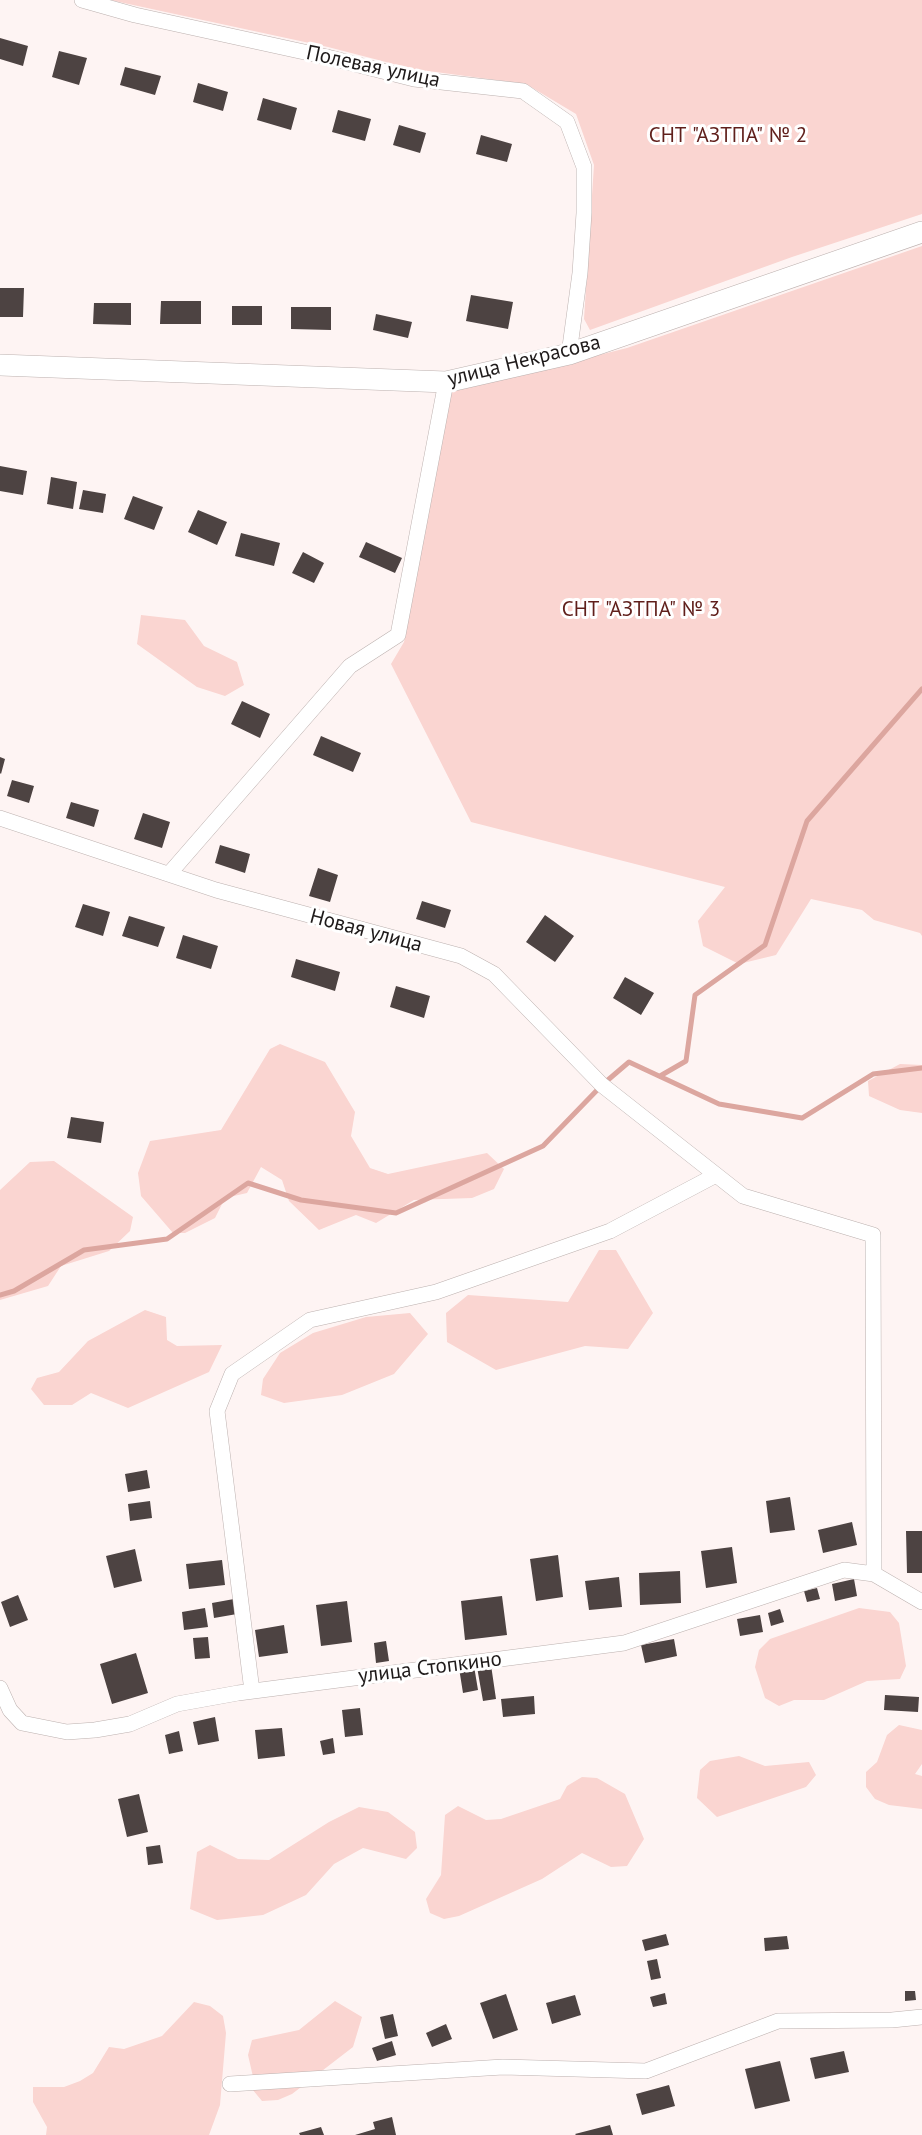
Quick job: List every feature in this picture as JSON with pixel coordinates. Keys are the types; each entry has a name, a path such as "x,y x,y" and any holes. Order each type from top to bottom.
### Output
{"main road":[{"name":"улица Некрасова","path":"0,365 447,382 569,354 922,232"}],"street":[{"name":"Полевая улица","path":"82,0 135,15 327,57 414,80 523,91 567,122 584,167 580,273 569,354"},
{"path":"169,874 350,666 398,635 447,382"},
{"name":"Новая улица","path":"0,818 216,890 461,956 494,974 602,1085 743,1196 873,1235 874,1574"},
{"path":"252,1691 217,1411 232,1374 310,1320 435,1292 610,1231 716,1175"},
{"name":"улица Стопкино","path":"0,1688 10,1710 22,1723 67,1732 130,1724 177,1704 252,1691 624,1643 844,1570 874,1574"},
{"path":"874,1574 922,1602"},
{"path":"230,2084 503,2067 646,2071 778,2021 892,2020 922,2017"}],"green space":[{"name":"СНТ \"АЗТПА\" № 2","path":"110,0 922,0 922,214 792,257 590,330 584,319 594,165 576,114 526,84 413,69 328,47"},
{"name":"СНТ \"АЗТПА\" № 3","path":"922,246 922,936 920,933 874,920 862,910 811,899 776,955 739,964 703,946 698,921 725,887 471,822 391,664 404,642 451,392 627,348"},
{"path":"141,615 185,620 204,646 237,662 244,685 225,696 197,687 137,644"},
{"path":"280,1044 325,1062 355,1112 351,1136 370,1168 388,1174 487,1153 504,1169 494,1189 472,1198 414,1200 376,1223 356,1215 319,1230 289,1201 282,1180 261,1167 247,1193 225,1198 215,1218 185,1233 173,1233 141,1196 138,1173 150,1141 221,1130 270,1049"},
{"path":"900,1064 922,1065 922,1113 900,1110 869,1096 868,1081"},
{"path":"54,1161 133,1217 130,1231 109,1251 61,1266 48,1286 0,1300 0,1190 30,1162"},
{"path":"599,1250 616,1250 653,1313 628,1349 585,1346 496,1370 447,1342 446,1313 468,1295 568,1302"},
{"path":"145,1310 166,1317 167,1340 177,1346 222,1345 209,1372 128,1408 91,1393 72,1405 44,1405 31,1389 37,1378 59,1372 88,1341"},
{"path":"410,1313 428,1334 394,1374 342,1395 284,1403 261,1395 263,1379 280,1353 313,1333 366,1317"},
{"path":"859,1608 890,1612 899,1623 906,1666 900,1679 867,1681 824,1700 794,1700 779,1706 765,1698 755,1667 759,1650 770,1639"},
{"path":"899,1725 922,1730 922,1764 915,1774 922,1776 922,1809 889,1805 875,1799 866,1787 866,1772 877,1762 887,1735"},
{"path":"739,1756 765,1766 809,1762 816,1775 806,1787 717,1817 697,1798 700,1770 710,1761"},
{"path":"582,1777 597,1778 625,1794 644,1839 627,1866 611,1867 582,1853 542,1879 459,1916 444,1919 430,1913 426,1899 441,1875 445,1815 458,1806 486,1820 501,1819 560,1799 567,1786"},
{"path":"359,1807 388,1812 415,1832 417,1848 406,1859 363,1848 334,1864 306,1895 263,1915 217,1920 190,1909 197,1852 210,1845 238,1859 269,1860 329,1822"},
{"path":"335,2001 362,2017 353,2047 292,2094 278,2100 262,2101 252,2089 254,2081 248,2055 252,2040 299,2030"},
{"path":"194,2002 210,2006 223,2016 226,2033 220,2105 209,2135 46,2135 47,2127 33,2102 33,2087 64,2087 80,2081 93,2073 109,2047 124,2049 162,2036"}],"building":[{"path":"0,38 28,46 23,66 0,59"},
{"path":"59,51 87,58 79,85 52,77"},
{"path":"125,67 161,76 155,95 120,85"},
{"path":"198,83 228,92 223,111 193,102"},
{"path":"263,98 297,108 291,130 257,120"},
{"path":"338,110 371,119 365,141 332,132"},
{"path":"399,125 426,133 420,153 393,145"},
{"path":"481,135 512,144 507,162 476,154"},
{"path":"0,288 24,288 23,317 0,317"},
{"path":"471,295 513,302 508,329 466,321"},
{"path":"161,301 201,301 201,324 160,324"},
{"path":"94,303 131,303 131,325 93,324"},
{"path":"232,306 262,306 262,325 232,325"},
{"path":"291,307 331,307 331,330 291,329"},
{"path":"376,314 412,322 408,338 373,330"},
{"path":"0,466 27,471 23,495 0,491"},
{"path":"51,477 77,482 73,509 47,504"},
{"path":"83,490 106,494 103,513 79,509"},
{"path":"133,496 163,507 154,530 124,519"},
{"path":"198,510 227,522 217,545 188,532"},
{"path":"241,533 280,543 274,566 235,556"},
{"path":"366,542 402,558 395,573 359,557"},
{"path":"303,552 324,563 314,583 292,573"},
{"path":"242,701 270,714 260,738 231,724"},
{"path":"321,736 361,753 353,772 313,755"},
{"path":"0,757 5,759 1,774 0,773"},
{"path":"12,780 34,786 29,803 7,796"},
{"path":"71,802 99,810 94,827 66,818"},
{"path":"143,813 170,822 162,848 134,839"},
{"path":"220,845 250,854 245,873 215,863"},
{"path":"318,868 338,875 330,902 309,896"},
{"path":"422,901 451,910 445,928 416,919"},
{"path":"83,904 110,912 103,936 75,927"},
{"path":"545,915 574,936 555,962 526,942"},
{"path":"129,916 165,927 158,947 122,936"},
{"path":"183,935 218,946 211,969 176,958"},
{"path":"296,959 340,972 335,991 291,977"},
{"path":"625,977 654,993 641,1015 613,998"},
{"path":"396,986 430,996 424,1018 390,1007"},
{"path":"71,1117 104,1122 101,1143 67,1138"},
{"path":"147,1470 150,1488 128,1492 125,1474"},
{"path":"790,1497 795,1530 770,1533 766,1501"},
{"path":"150,1501 152,1518 130,1521 128,1504"},
{"path":"852,1522 857,1545 823,1553 818,1530"},
{"path":"906,1531 922,1531 922,1573 907,1573"},
{"path":"732,1547 737,1583 706,1588 701,1551"},
{"path":"135,1549 142,1581 114,1588 106,1556"},
{"path":"558,1555 563,1597 536,1601 530,1559"},
{"path":"222,1560 225,1585 189,1589 186,1564"},
{"path":"680,1571 681,1603 640,1605 639,1573"},
{"path":"619,1577 622,1607 589,1610 585,1581"},
{"path":"854,1579 857,1596 835,1601 832,1584"},
{"path":"817,1588 820,1599 807,1602 804,1591"},
{"path":"18,1595 28,1620 10,1627 1,1602"},
{"path":"502,1596 507,1635 465,1640 461,1601"},
{"path":"234,1599 237,1614 214,1618 212,1603"},
{"path":"347,1601 352,1642 321,1646 316,1605"},
{"path":"205,1608 208,1627 184,1630 182,1612"},
{"path":"780,1609 784,1622 771,1626 768,1613"},
{"path":"760,1615 763,1632 740,1636 737,1619"},
{"path":"284,1625 288,1653 259,1657 255,1630"},
{"path":"208,1637 210,1658 195,1659 193,1638"},
{"path":"674,1639 677,1656 645,1663 641,1645"},
{"path":"386,1641 389,1661 376,1663 374,1643"},
{"path":"136,1653 148,1693 112,1704 100,1664"},
{"path":"491,1665 496,1699 483,1701 477,1667"},
{"path":"474,1666 478,1690 463,1693 459,1668"},
{"path":"885,1695 919,1697 918,1712 884,1710"},
{"path":"534,1696 535,1714 503,1717 501,1699"},
{"path":"360,1708 363,1735 345,1737 342,1710"},
{"path":"215,1717 219,1741 198,1745 193,1722"},
{"path":"282,1728 285,1756 258,1759 255,1730"},
{"path":"179,1731 183,1751 169,1754 165,1735"},
{"path":"333,1738 335,1753 323,1755 320,1741"},
{"path":"139,1794 148,1832 127,1837 118,1799"},
{"path":"160,1845 163,1863 148,1865 146,1847"},
{"path":"666,1934 669,1945 645,1951 642,1940"},
{"path":"787,1936 789,1949 765,1951 764,1938"},
{"path":"657,1959 661,1978 651,1980 647,1961"},
{"path":"905,1991 915,1991 916,2000 905,2001"},
{"path":"665,1993 667,2004 653,2007 650,1997"},
{"path":"506,1994 518,2030 493,2039 480,2003"},
{"path":"575,1995 581,2015 552,2024 546,2003"},
{"path":"393,2014 398,2036 385,2039 380,2017"},
{"path":"446,2024 452,2039 432,2047 426,2033"},
{"path":"392,2041 396,2055 377,2061 372,2048"},
{"path":"844,2051 849,2072 815,2079 810,2058"},
{"path":"780,2061 790,2101 755,2109 745,2069"},
{"path":"669,2085 675,2106 642,2115 636,2094"},
{"path":"392,2117 396,2135 355,2135 375,2129 373,2122"},
{"path":"610,2125 613,2135 575,2134"},
{"path":"321,2127 324,2135 300,2135 299,2133"}],"waterway":[{"path":"660,1076 686,1061 695,995 765,945 807,821 922,689"},
{"path":"0,1295 14,1291 84,1250 167,1239 248,1183 301,1200 396,1213 543,1146 602,1085 629,1062 719,1104 802,1118 873,1074 922,1068"}]}
